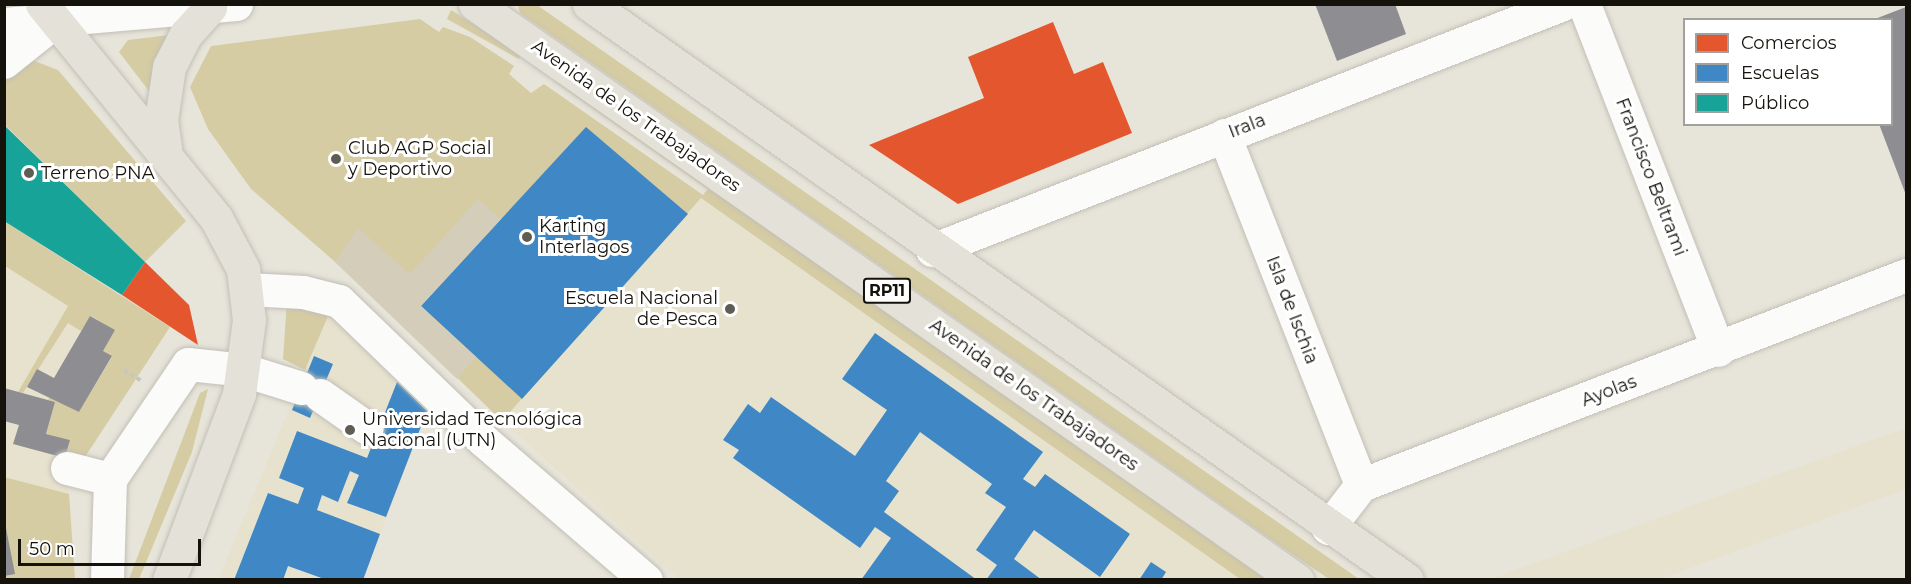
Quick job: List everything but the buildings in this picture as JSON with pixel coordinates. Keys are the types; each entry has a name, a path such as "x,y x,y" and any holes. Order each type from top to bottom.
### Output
{"main road":[{"name":"Avenida de los Trabajadores","path":"475,4 1296,579"},
{"path":"589,4 932,250 1328,528 1407,579"},
{"path":"166,155 161,120 169,67 186,34 219,5"},
{"path":"48,13 166,155 233,243 247,289 244,370 220,450 169,579"}],"street":[{"name":"Irala","path":"932,250 1563,4"},
{"name":"Francisco Beltrami","path":"1584,4 1718,350"},
{"path":"4,24 48,13 219,5"},
{"path":"4,62 48,13"},
{"name":"Isla de Ischia","path":"1224,135 1361,485"},
{"name":"Ayolas","path":"1361,485 1718,350 1906,274"},
{"path":"247,289 303,292 339,301 483,440 646,579"},
{"path":"107,579 110,479 188,364 244,370 311,392 367,428"},
{"path":"67,468 110,479"},
{"path":"1328,528 1361,485"}],"shaded area":[{"path":"518,5 537,5 1359,579 1329,579 1276,543 520,13"},
{"path":"451,10 521,54 519,59 447,19"},
{"path":"420,19 439,32 443,27 470,37 514,66 509,74 531,93 544,84 703,195 708,189 554,81 560,80 1265,579 1240,579 701,198 502,421 356,280 251,189 208,129 190,87 211,46"},
{"path":"169,35 149,91 119,52 128,40"},
{"path":"32,60 58,70 186,221 145,262 5,125 4,77"},
{"name":"Escuela Nacional de Pesca","path":"701,198 1240,579 679,579 502,421"},
{"path":"4,221 158,319 66,458 75,579 5,579"},
{"path":"4,221 170,327 85,457 66,458 70,440 46,434 55,402 48,400 51,395 79,412 112,357 103,351 114,330 91,316 81,331 68,323 23,393 18,392 68,306 5,266"},
{"path":"287,301 328,316 305,370 283,359"},
{"name":"Universidad Tecnológica Nacional (UTN)","path":"328,316 427,411 363,579 218,580"},
{"path":"208,389 192,452 139,579 129,579 200,393"},
{"path":"1906,428 1906,489 1660,579 1491,579"},
{"path":"4,477 69,494 75,579 5,579"}],"place":[{"name":"Club AGP Social y Deportivo","path":"336,159"},
{"name":"Terreno PNA","path":"29,173"},
{"name":"Karting Interlagos","path":"527,237"},
{"name":"Escuela Nacional de Pesca","path":"730,309"},
{"name":"Universidad Tecnológica Nacional (UTN)","path":"350,430"}]}
